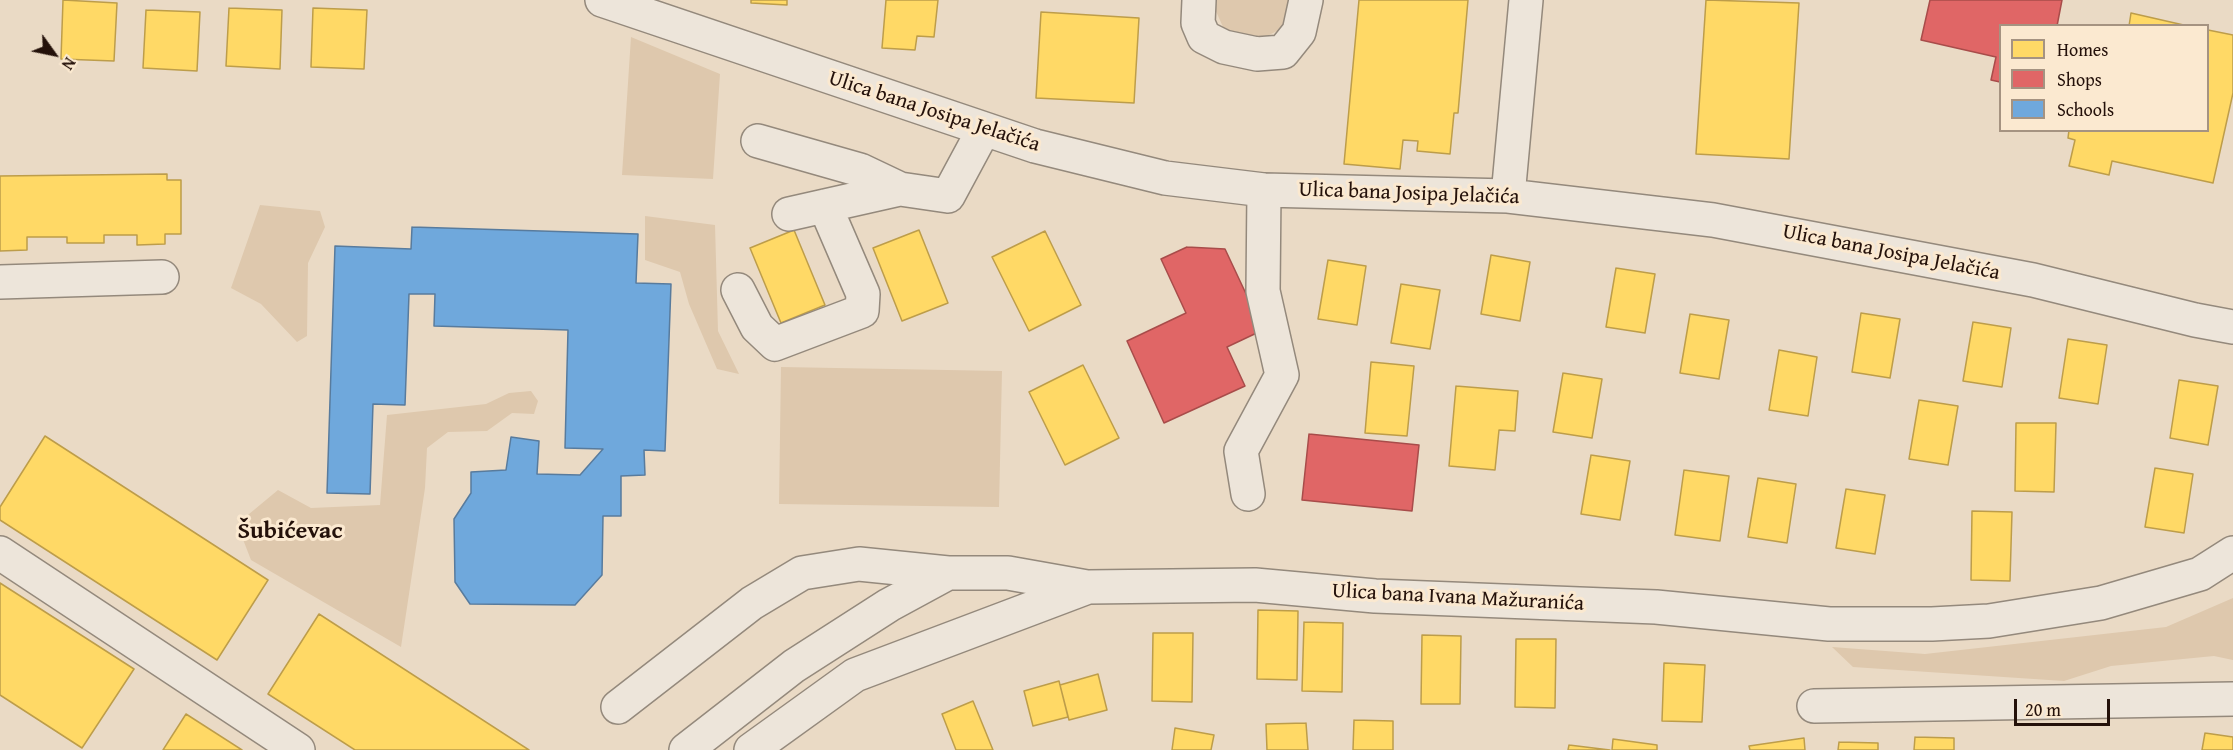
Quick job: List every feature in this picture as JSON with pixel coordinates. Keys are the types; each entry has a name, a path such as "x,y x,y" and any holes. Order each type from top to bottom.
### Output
{"street":[{"name":"Ulica bana Josipa Jelačića","path":"602,0 1035,146 1166,178 1264,190 1508,196 1577,202 1713,220 1883,250 2033,280 2195,320 2233,327"},
{"path":"1199,0 1198,23 1204,36 1224,47 1257,54 1283,52 1299,32 1306,0"},
{"path":"1508,196 1526,0"},
{"path":"758,141 860,170 900,189 948,196 984,129"},
{"path":"789,214 900,189"},
{"path":"1248,494 1241,451 1282,375 1263,291 1264,190"},
{"path":"738,290 757,327 775,344 862,311 862,294 825,206"},
{"path":"0,282 162,277"},
{"path":"0,553 298,750"},
{"name":"Ulica bana Ivana Mažuranića","path":"751,750 855,675 1088,587 1255,585 1375,596 1656,608 1829,624 1932,624 1989,621 2101,603 2200,574 2233,553"},
{"path":"618,707 752,603 802,573 859,564 948,573 1008,573 1088,587"},
{"path":"686,750 794,666 889,605 948,573"},
{"path":"1814,706 2233,699"}],"shaded area":[{"path":"1215,0 1290,0 1285,22 1279,30 1263,38 1242,38 1223,27 1215,9"},
{"path":"631,37 720,74 713,179 622,175"},
{"path":"260,205 320,211 325,227 308,263 307,336 297,342 261,304 231,288"},
{"path":"645,216 715,225 718,331 739,374 717,369 689,304 680,272 645,260"},
{"path":"781,367 1002,371 999,507 779,504"},
{"path":"531,391 538,401 534,414 512,413 487,431 448,432 427,448 425,488 401,647 251,560 237,524 278,490 311,508 380,505 387,415 486,404 509,393"},
{"path":"2233,598 2233,660 2214,656 2111,666 2064,681 1853,667 1832,647 1925,654 2166,627"}],"building: Homes":[{"path":"63,0 117,3 114,61 61,59"},
{"path":"751,0 787,0 787,5 751,3"},
{"path":"886,0 938,0 934,37 917,36 915,50 882,48"},
{"path":"1359,0 1468,0 1458,113 1454,113 1450,154 1417,151 1418,141 1403,140 1400,169 1344,164"},
{"path":"1706,0 1799,3 1789,159 1696,154"},
{"path":"229,8 282,10 280,69 226,66"},
{"path":"313,8 367,10 364,69 311,67"},
{"path":"146,10 200,12 197,71 143,68"},
{"path":"1041,12 1139,18 1134,103 1036,98"},
{"path":"2131,13 2179,24 2129,24"},
{"path":"2209,30 2233,35 2233,93 2213,183 2112,161 2109,175 2069,166 2075,140 2068,138 2069,132 2209,132"},
{"path":"167,174 167,180 181,180 181,234 165,234 165,244 137,245 137,235 104,235 104,243 67,243 67,237 27,237 27,250 0,251 0,176"},
{"path":"794,230 825,305 781,323 750,248"},
{"path":"919,230 948,303 902,321 873,248"},
{"path":"1045,231 1081,305 1029,331 992,257"},
{"path":"1491,255 1530,262 1520,321 1481,314"},
{"path":"1328,260 1366,266 1357,325 1318,319"},
{"path":"1616,268 1655,274 1645,333 1606,327"},
{"path":"1401,284 1440,290 1430,349 1391,343"},
{"path":"1861,313 1900,319 1890,378 1852,372"},
{"path":"1690,314 1729,320 1719,379 1680,373"},
{"path":"1973,322 2011,328 2002,387 1963,381"},
{"path":"2068,339 2107,345 2098,404 2059,398"},
{"path":"1779,350 1817,357 1808,416 1769,410"},
{"path":"1371,362 1414,366 1407,436 1365,433"},
{"path":"1083,365 1119,438 1065,465 1029,392"},
{"path":"1563,373 1602,379 1592,438 1553,432"},
{"path":"2179,380 2218,386 2208,445 2170,438"},
{"path":"1456,386 1518,391 1515,431 1499,430 1495,470 1449,466"},
{"path":"1919,400 1958,406 1948,465 1909,459"},
{"path":"2016,423 2056,423 2054,492 2015,491"},
{"path":"45,436 268,580 217,660 0,520 0,507"},
{"path":"1591,455 1630,461 1620,520 1581,514"},
{"path":"2155,468 2193,474 2184,533 2145,527"},
{"path":"1684,470 1729,476 1720,541 1675,535"},
{"path":"1758,478 1796,484 1787,543 1748,537"},
{"path":"1846,489 1885,495 1875,554 1836,548"},
{"path":"1972,511 2012,512 2010,581 1971,580"},
{"path":"0,583 134,669 82,748 0,695"},
{"path":"1258,610 1298,611 1297,680 1257,679"},
{"path":"319,614 529,750 355,750 268,694"},
{"path":"1304,622 1343,623 1342,692 1302,691"},
{"path":"1153,633 1193,633 1192,702 1152,701"},
{"path":"1422,635 1461,636 1460,704 1421,704"},
{"path":"1516,639 1556,639 1555,708 1515,707"},
{"path":"1664,663 1705,665 1702,722 1662,721"},
{"path":"1098,674 1107,710 1069,720 1060,685"},
{"path":"1059,681 1068,717 1033,726 1024,691"},
{"path":"973,701 993,750 956,750 942,714"},
{"path":"186,714 242,750 163,750"},
{"path":"1354,720 1393,721 1393,750 1353,750"},
{"path":"1306,723 1308,750 1267,750 1266,724"},
{"path":"1175,728 1214,735 1211,750 1172,750"},
{"path":"2205,733 2233,737 2233,750 2202,750"},
{"path":"1915,737 1954,738 1954,750 1914,750"},
{"path":"1804,738 1805,750 1750,750 1749,746"},
{"path":"1613,739 1657,745 1657,750 1612,750"},
{"path":"1839,742 1878,743 1878,750 1838,750"},
{"path":"1569,745 1610,750 1568,750"}],"building: Shops":[{"path":"1930,0 2062,0 2057,24 1999,24 1999,82 1991,80 1996,57 1921,40"},
{"path":"1187,247 1225,249 1263,330 1227,347 1245,386 1164,423 1127,341 1186,313 1161,259"},
{"path":"1309,434 1419,445 1412,511 1302,500"}],"building: Schools":[{"path":"412,227 638,234 636,283 671,284 665,451 644,450 645,475 621,476 621,516 603,516 602,575 575,605 470,604 455,582 454,519 471,493 471,472 506,470 511,437 539,441 537,474 580,475 603,449 565,448 568,330 434,326 435,294 409,294 405,405 373,404 370,494 327,493 335,246 411,249"}],"district":[{"name":"Šubićevac","path":"290,532"}]}
